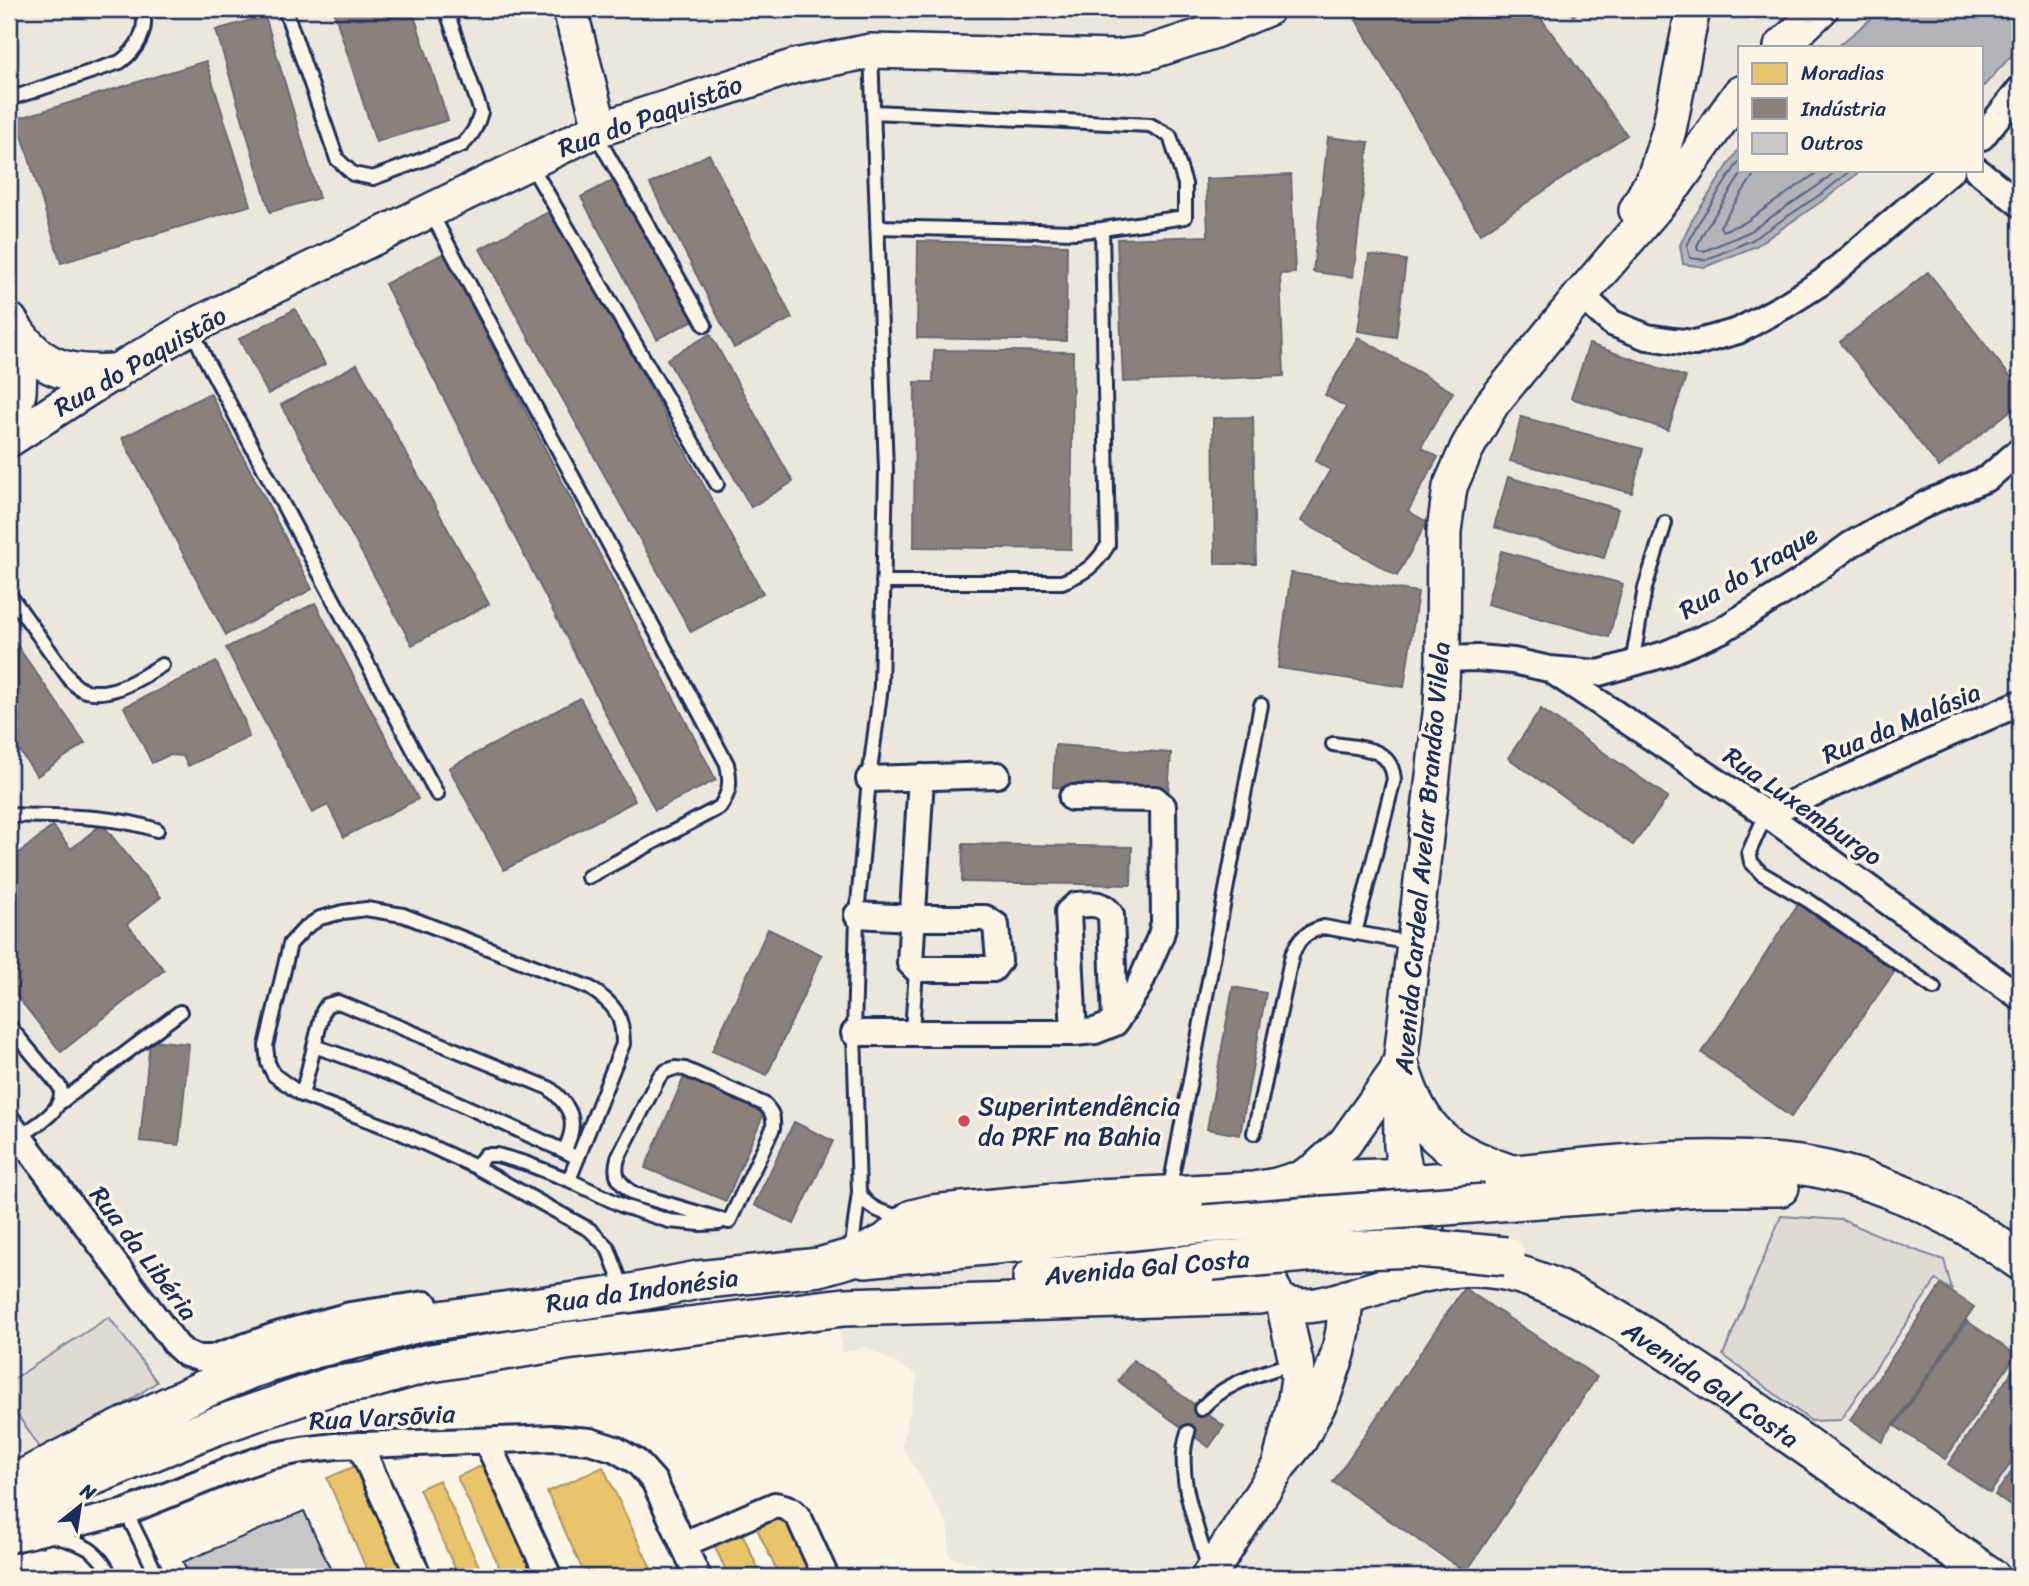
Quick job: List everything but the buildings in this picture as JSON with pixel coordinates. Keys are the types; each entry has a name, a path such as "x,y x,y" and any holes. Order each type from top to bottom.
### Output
{"main road":[{"path":"570,9 597,130"},
{"name":"Rua do Paquistão","path":"9,440 191,327 597,130 794,66 872,51 1115,57 1160,49 1212,32 1267,9"},
{"path":"1605,268 1655,175 1669,130 1693,9"},
{"path":"1782,46 1821,9"},
{"path":"1680,73 1699,97 1717,103 1737,97"},
{"name":"Avenida Cardeal Avelar Brandão Vilela","path":"1394,1281 1416,1260 1423,1243 1427,1220 1401,1146 1400,1066 1441,705 1444,531 1450,486 1466,447 1492,404 1676,184 1737,97"},
{"path":"14,330 46,363 65,372 113,373"},
{"path":"9,417 17,393 14,330"},
{"path":"912,1219 932,1214 1016,1205 1098,1198 1254,1191 1276,1187 1317,1169 1345,1143 1400,1066"},
{"path":"1400,1066 1409,1094 1432,1131 1462,1154 1512,1175"},
{"path":"1296,1180 1512,1175 1708,1159 1783,1163 1836,1173 1886,1188 1949,1216 2020,1261"},
{"path":"1279,1466 1298,1378 1296,1362 1264,1252 1265,1236 1275,1207 1296,1180"},
{"path":"850,1259 1204,1224 1702,1186 1809,1188 1924,1205"},
{"name":"Rua da Indonésia","path":"9,1486 202,1390 251,1369 314,1349 418,1323 626,1294 698,1280 819,1267 850,1259 887,1242 912,1219"},
{"name":"Avenida Gal Costa","path":"845,1307 884,1294 936,1287 1135,1271 1212,1261 1381,1248 1418,1248 1506,1256 1536,1264 1598,1292 1711,1363 1779,1414 1818,1455"},
{"name":"Avenida Gal Costa","path":"845,1307 1259,1295 1278,1297 1292,1306 1311,1306 1440,1269 1468,1267 1511,1273 1568,1294 1664,1349 1991,1577"},
{"path":"1209,1575 1279,1466 1300,1440 1324,1395 1338,1354 1346,1297"},
{"name":"Rua da Indonésia","path":"26,1530 89,1478 213,1427 332,1386 366,1381 425,1364 542,1345 845,1307"}],"street":[{"path":"1983,136 2020,89"},
{"path":"1581,295 1612,323 1647,337 1695,342 1738,331 1822,282 1950,172"},
{"path":"1980,172 2020,204"},
{"name":"Rua do Iraque","path":"1443,659 1513,661 1549,669 1599,673 1665,654 1722,630 1798,583 1850,545 1892,521 1988,478 2020,450"},
{"name":"Rua Luxemburgo","path":"1549,669 1766,814 2020,996"},
{"name":"Rua da Malásia","path":"1766,814 2020,703"},
{"path":"869,779 997,775"},
{"path":"857,915 912,918 985,918 996,925 999,961 993,969 916,969 910,963 912,918 921,776"},
{"path":"854,1033 1074,1033 1096,1031 1115,1023 1139,986 1164,923 1163,806 1155,799 1072,798"},
{"path":"1074,1033 1068,912 1076,905 1098,904 1106,907 1111,915 1115,1023"},
{"name":"Rua da Libéria","path":"14,1130 177,1346 186,1354 212,1358 280,1334 350,1315 425,1304"},
{"name":"Rua Varsōvia","path":"9,1540 26,1530 126,1512 270,1456 360,1445 553,1438 590,1441 615,1449 637,1462 654,1481 698,1577"},
{"path":"487,1442 549,1577"},
{"path":"360,1445 419,1577"},
{"path":"684,1544 775,1504 794,1511 826,1577"}],"lane":[{"path":"9,99 120,62 132,53 141,36 144,15 142,9"},
{"path":"285,9 337,159 353,174 373,178 462,145 473,135 478,124 481,112 446,9"},
{"path":"850,1259 859,1192 854,1033 857,915 869,779 881,686 886,470 872,51"},
{"path":"874,112 1150,125 1170,136 1185,184 1185,217 1102,229 1076,232 877,227"},
{"path":"597,130 705,325"},
{"path":"528,162 717,484"},
{"path":"429,210 727,764 730,779 728,794 719,807 588,877"},
{"path":"883,582 1062,582 1083,574 1098,561 1108,545 1102,229"},
{"path":"191,327 437,794"},
{"path":"1632,664 1644,588 1665,523"},
{"path":"9,594 72,682 84,691 104,692 129,685 162,665"},
{"path":"1168,1196 1261,705"},
{"path":"1333,744 1371,750 1388,760 1393,767 1394,779 1355,933"},
{"path":"1766,814 1749,852 1751,862 1762,873 1809,901 1934,988"},
{"path":"9,815 114,820 157,830"},
{"path":"569,1180 623,1044 623,1028 618,1012 607,1000 590,988 403,915 366,909 343,912 320,918 305,928 290,944 266,1046 268,1063 274,1075 302,1095 397,1131 476,1167 573,1220 597,1236 608,1248 626,1294"},
{"path":"1254,1133 1292,955 1298,940 1310,931 1324,927 1415,944"},
{"path":"912,1033 916,969"},
{"path":"302,1095 323,1011 327,1005 338,1002 549,1088 567,1105 571,1116 570,1140 564,1151"},
{"path":"14,1130 58,1107 61,1102 180,1012"},
{"path":"9,1026 60,1087 61,1102"},
{"path":"314,1046 459,1104 578,1158"},
{"path":"685,1069 764,1104 771,1111 773,1128 729,1222 634,1194 617,1178 615,1168 618,1158 659,1077 666,1071 685,1069"},
{"path":"476,1167 485,1155 498,1155 569,1180 623,1206 669,1222 729,1222"},
{"path":"859,1192 863,1201 872,1207 889,1215 912,1219"},
{"path":"1200,1409 1238,1381 1296,1362"},
{"path":"1188,1432 1183,1446 1184,1479 1209,1575"},
{"path":"126,1512 158,1577"},
{"path":"26,1530 74,1542 96,1552 111,1577"}],"shaded area":[{"path":"9,9 2020,9 2020,1577 986,1577 983,1567 949,1556 948,1524 902,1446 918,1376 866,1347 841,1353 837,1282 615,1287 485,1301 9,1471"},
{"path":"1781,1216 1842,1220 1944,1260 1952,1290 1936,1280 1840,1420 1811,1421 1723,1355"},
{"path":"109,1317 157,1382 46,1457 9,1402 9,1382"}],"water":[{"path":"1883,9 2020,9 2020,42 2013,54 1983,87 1983,46 1838,46"},
{"path":"1738,150 1738,172 1859,172 1756,246 1705,267 1683,264 1680,245 1691,222"}],"place":[{"name":"Superintendência da PRF na Bahia","path":"964,1121"}]}
